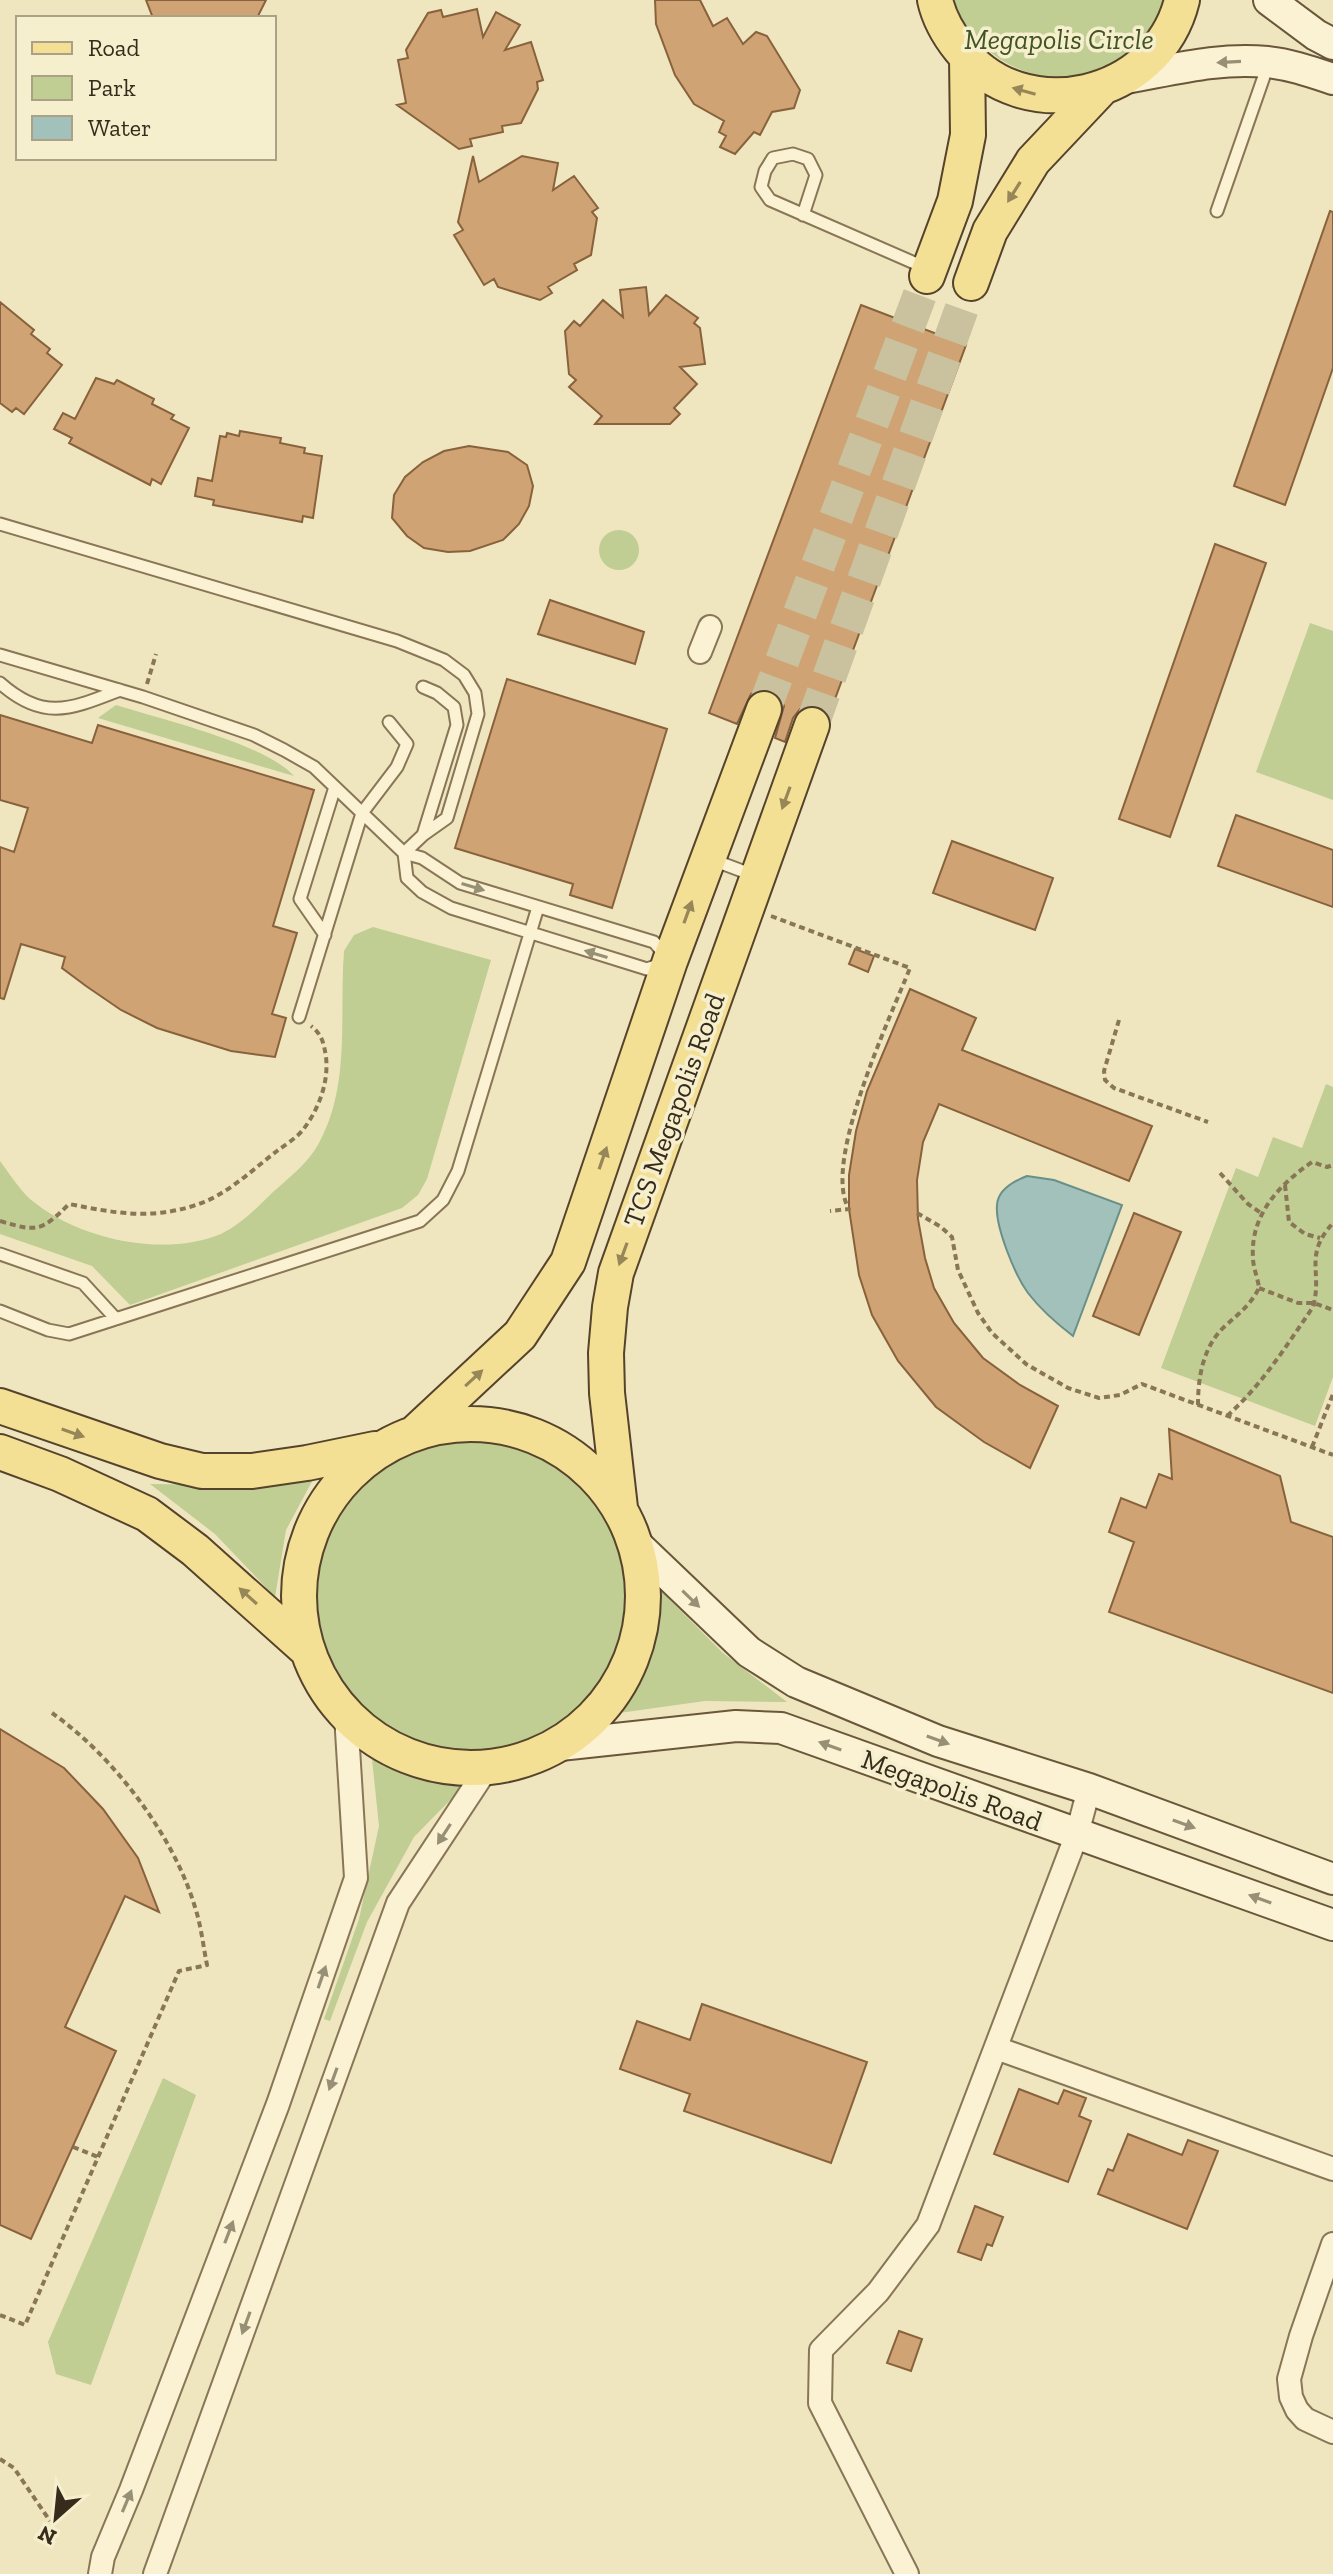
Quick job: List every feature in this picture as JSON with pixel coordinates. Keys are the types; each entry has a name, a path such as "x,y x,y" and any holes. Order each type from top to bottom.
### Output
{"main road":[{"path":"971,283 990,231 1033,161 1113,84 1149,60 1167,38 1182,0"},
{"path":"935,3 949,35 967,58 989,76 1015,89 1043,96 1071,96 1113,84"},
{"path":"928,273 955,201 968,135 967,58"},
{"name":"TCS Megapolis Road","path":"417,1431 520,1335 568,1262 670,961 764,709"},
{"name":"TCS Megapolis Road","path":"620,1508 607,1393 606,1353 616,1273 812,725"},
{"path":"0,1406 160,1461 202,1471 252,1471 307,1463 382,1447 417,1431 455,1424 494,1425 532,1435 567,1452 596,1477 620,1508 636,1544 644,1582 643,1620 633,1658 616,1692 591,1722 560,1745 524,1761 487,1768 448,1768 410,1758 375,1740 346,1715 322,1684 306,1649 298,1611 299,1572 309,1535 326,1500 351,1471 382,1447"},
{"path":"0,1452 60,1474 147,1514 195,1550 306,1649"}],"street":[{"path":"1269,0 1333,44"},
{"path":"1113,84 1214,63 1269,62 1333,79"},
{"path":"700,652 710,627"},
{"name":"Megapolis Road","path":"636,1544 749,1652 796,1682 938,1741 1089,1789 1333,1879"},
{"path":"100,2574 103,2557 278,2104 356,1878 346,1715"},
{"name":"Megapolis Road","path":"560,1745 722,1727 781,1728 1333,1925"},
{"path":"155,2574 398,1903 487,1768"},
{"path":"907,2574 820,2403 821,2350 878,2292 928,2225 1077,1834 1089,1789"},
{"path":"996,2048 1333,2169"},
{"path":"1333,2244 1324,2302 1289,2379 1291,2397 1297,2410 1305,2419 1333,2432"}],"lane":[{"path":"1217,211 1269,62"},
{"path":"803,215 816,175 808,159 793,154 773,158 765,171 761,187 770,200 928,273"},
{"path":"0,524 397,641 444,660 464,675 475,693 478,714 447,818 404,853"},
{"path":"0,655 121,690 254,735 314,767 404,853 422,858 460,883 654,942 670,961 647,969 451,908 422,892 407,878 404,853"},
{"path":"0,683 19,700 46,709 75,708 121,690"},
{"path":"423,687 437,693 454,707 457,725 423,835"},
{"path":"299,1017 362,813 397,767 407,744 389,722"},
{"path":"325,935 300,899 335,787"},
{"path":"707,859 752,891"},
{"path":"0,1311 48,1330 69,1334 420,1221 443,1200 458,1171 538,907"},
{"path":"0,1254 83,1283 116,1319"}],"path":[{"path":"143,697 156,654"},
{"path":"752,891 910,968 862,1086 850,1132 844,1178 844,1200 849,1209 830,1211"},
{"path":"0,1221 30,1230 42,1228 69,1204 127,1215 164,1214 224,1192 301,1132 322,1097 327,1072 324,1048 319,1032 299,1017"},
{"path":"1119,1020 1104,1071 1105,1080 1114,1088 1208,1122"},
{"path":"1198,1405 1201,1367 1214,1338 1244,1311 1259,1288 1253,1262 1253,1239 1261,1213 1271,1197 1312,1162 1327,1167 1333,1165"},
{"path":"1220,1173 1248,1204 1261,1213"},
{"path":"1285,1185 1289,1222 1305,1234 1320,1238"},
{"path":"917,1213 952,1237 958,1270 978,1313 992,1333 1026,1364 1068,1388 1099,1398 1120,1395 1142,1384 1333,1455"},
{"path":"1227,1416 1263,1379 1314,1303 1315,1247 1333,1223"},
{"path":"1259,1288 1298,1303 1314,1303 1333,1310"},
{"path":"1312,1448 1333,1394"},
{"path":"0,2315 25,2325 179,1971 207,1965 194,1904 173,1856 148,1815 131,1788 104,1757 52,1713"},
{"path":"73,2147 98,2157"},
{"path":"0,2459 14,2468 50,2521"}],"green space":[{"name":"Megapolis Circle","path":"954,0 1163,0 1143,38 1120,59 1094,72 1066,77 1038,75 1011,66 987,50 968,28"},
{"path":"619,530 633,536 639,550 633,564 619,570 605,564 599,550 605,536"},
{"path":"1310,623 1333,631 1333,800 1256,772"},
{"path":"116,705 237,743 280,764 294,776 98,718"},
{"path":"373,927 491,960 427,1179 418,1195 402,1208 130,1305 92,1266 0,1234 0,1161 30,1199 49,1213 96,1234 147,1244 173,1244 198,1241 235,1226 298,1169 319,1143 336,1097 340,1073 344,951 354,935"},
{"path":"1326,1084 1333,1087 1333,1377 1315,1426 1161,1368 1236,1168 1258,1177 1273,1137 1302,1148"},
{"path":"471,1441 501,1444 530,1453 557,1467 581,1486 600,1510 614,1537 623,1566 626,1596 623,1626 614,1655 600,1682 581,1706 557,1725 530,1739 501,1748 471,1751 441,1748 412,1739 385,1725 361,1706 342,1682 328,1655 319,1626 316,1596 319,1566 328,1537 342,1510 361,1486 385,1467 412,1453 441,1444"},
{"path":"316,1474 286,1530 275,1597 215,1534 150,1484 231,1485"},
{"path":"662,1592 723,1653 787,1702 705,1701 619,1713 651,1654"},
{"path":"372,1759 414,1776 463,1787 414,1837 367,1922 330,2021 324,2019 359,1919 379,1826"},
{"path":"163,2078 196,2095 91,2385 56,2374 48,2342"}],"water":[{"path":"1027,1176 1054,1180 1122,1205 1073,1336 1028,1293 1003,1238 997,1214 998,1199 1008,1186"}],"building":[{"path":"146,0 266,0 258,16 152,16"},
{"path":"655,0 700,0 713,26 727,18 743,44 756,32 767,36 800,90 794,108 772,112 760,135 754,132 735,154 720,147 726,136 719,132 724,121 694,104 675,75 656,24"},
{"path":"477,9 483,37 496,12 520,25 505,50 531,42 543,80 537,82 538,89 521,123 502,126 503,132 470,139 472,146 459,149 397,105 406,103 398,60 408,58 406,50 428,13 441,10 443,17"},
{"path":"473,156 479,182 522,156 558,163 553,190 574,176 598,208 592,212 597,218 591,255 574,264 577,270 548,287 552,293 540,300 498,287 494,279 484,285 454,235 463,230 458,222"},
{"path":"1330,211 1333,212 1333,368 1285,505 1234,486"},
{"path":"646,287 649,315 666,295 698,318 694,323 700,328 705,364 680,367 697,384 674,408 680,414 670,424 595,424 602,416 569,387 576,380 569,374 565,331 574,321 580,326 603,300 623,317 620,290"},
{"path":"0,302 34,330 31,334 50,349 47,353 62,365 24,414 16,408 12,412 0,403"},
{"path":"861,305 966,345 829,715 818,706 809,705 800,709 793,718 785,742 775,738 784,706 780,697 772,691 761,689 751,694 737,724 709,713"},
{"path":"96,378 114,384 117,380 154,399 152,404 174,415 171,419 189,428 161,484 152,479 150,485 69,443 72,438 54,429 63,413 75,419"},
{"path":"240,431 281,438 280,443 305,448 304,453 322,456 313,518 303,516 302,522 213,505 214,500 195,496 198,478 212,481 220,436 226,437 227,433 239,436"},
{"path":"469,446 508,452 527,465 533,486 529,506 519,524 503,540 470,551 448,552 424,548 407,536 392,518 394,495 405,477 423,462 444,451"},
{"path":"1215,544 1266,563 1170,837 1119,819"},
{"path":"550,600 644,632 635,664 538,634"},
{"path":"507,679 667,729 612,908 570,895 573,884 455,848"},
{"path":"0,715 92,743 98,725 314,790 273,926 297,933 272,1014 286,1018 275,1057 231,1051 157,1028 121,1010 62,968 65,957 21,944 4,999 0,998 0,847 14,852 28,808 0,800"},
{"path":"1236,815 1333,850 1333,907 1218,866"},
{"path":"952,841 1053,878 1035,930 933,893"},
{"path":"855,949 874,956 868,972 849,964"},
{"path":"910,989 976,1018 962,1050 1152,1126 1129,1181 939,1104 923,1142 917,1180 918,1219 934,1288 954,1323 983,1358 1020,1385 1058,1406 1030,1468 984,1442 936,1407 898,1361 872,1315 859,1275 849,1209 849,1175 856,1131 867,1091"},
{"path":"1134,1213 1181,1232 1139,1335 1093,1316"},
{"path":"1169,1429 1280,1476 1291,1522 1333,1537 1333,1693 1109,1612 1134,1542 1109,1532 1121,1498 1146,1508 1159,1474 1172,1479"},
{"path":"0,1729 64,1768 103,1809 138,1858 159,1912 125,1896 65,2027 116,2051 31,2239 0,2225"},
{"path":"702,2004 867,2062 831,2163 684,2111 690,2094 620,2069 637,2021 690,2040"},
{"path":"1019,2089 1058,2104 1064,2090 1086,2098 1079,2116 1091,2121 1068,2182 994,2154"},
{"path":"1128,2134 1182,2155 1188,2140 1218,2151 1187,2229 1098,2194 1108,2169 1113,2171"},
{"path":"975,2206 1003,2217 992,2246 987,2244 981,2260 958,2252"},
{"path":"899,2331 922,2339 911,2371 887,2363"}],"tunnel":[{"path":"764,709 927,276"},
{"path":"812,725 971,283"}]}
